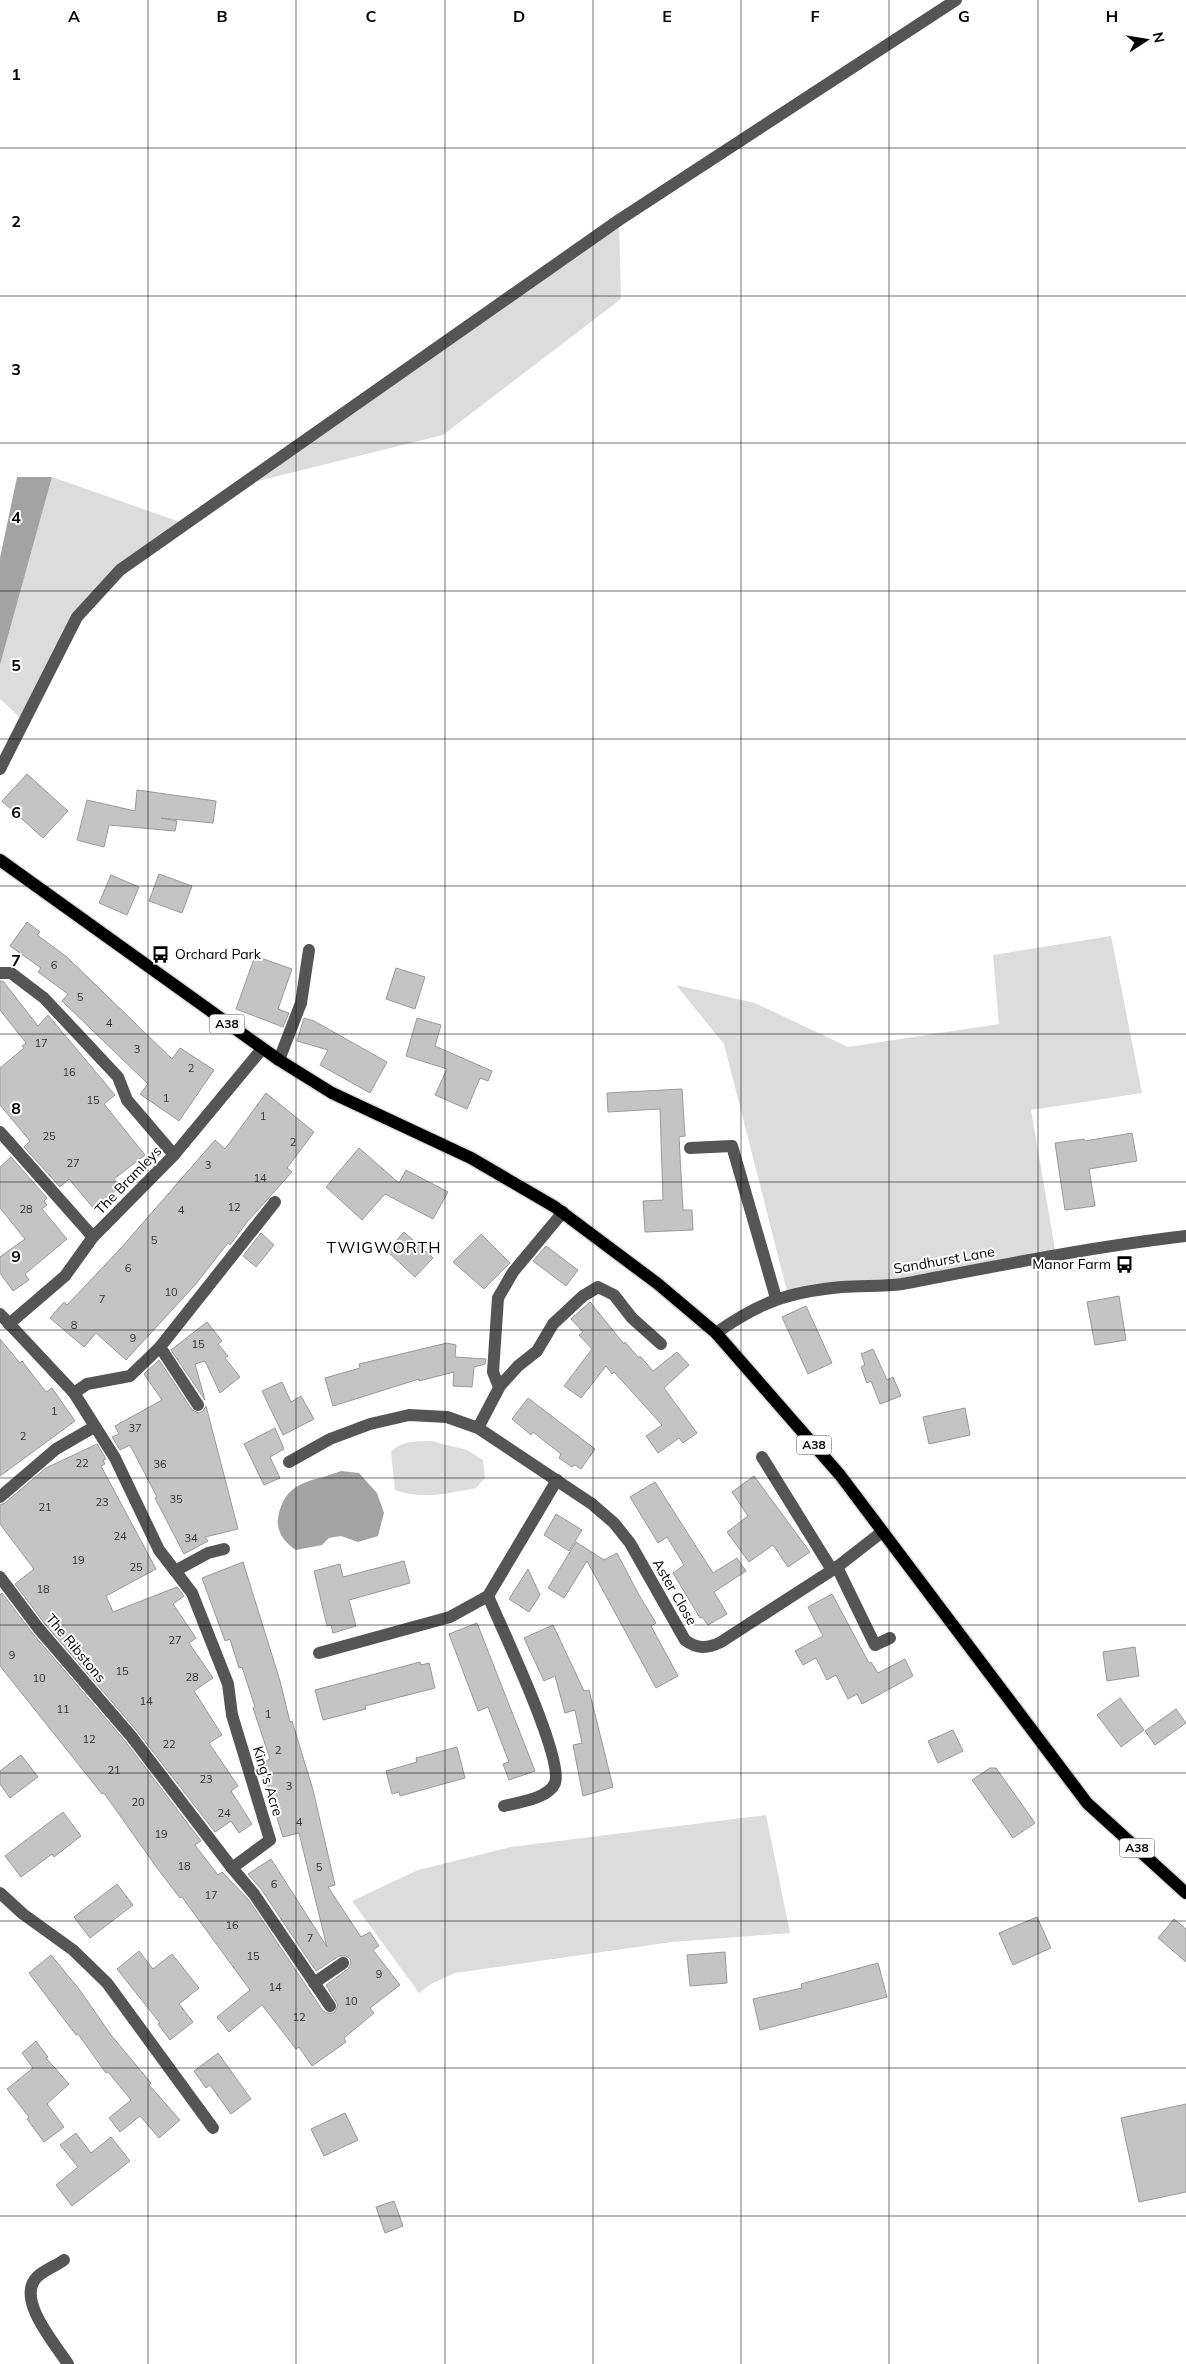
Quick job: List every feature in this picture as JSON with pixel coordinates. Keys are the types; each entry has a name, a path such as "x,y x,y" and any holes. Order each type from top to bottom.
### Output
{"main road":[{"name":"A38","path":"0,860 279,1060 332,1093 471,1158 563,1212 658,1284 716,1333 840,1475 1087,1803 1186,1893"}],"street":[{"path":"0,769 77,617 120,570 619,220 910,32 956,0"},
{"path":"279,1060 301,1003 309,950"},
{"path":"0,973 11,973 44,998 118,1077 127,1100 174,1154"},
{"name":"The Bramleys","path":"9,1324 65,1276 94,1237 174,1154 262,1049"},
{"path":"0,1132 94,1237"},
{"path":"690,1148 732,1146 776,1298"},
{"path":"74,1393 87,1384 130,1376 160,1347 275,1202"},
{"path":"499,1387 493,1372 498,1298 513,1272 563,1212"},
{"name":"Sandhurst Lane","path":"716,1333 744,1313 776,1298 842,1286 894,1285 1056,1255 1186,1236"},
{"path":"478,1428 499,1387 518,1366 537,1351 553,1324 583,1296 598,1287 614,1296 632,1318 661,1344"},
{"path":"0,1314 74,1393 115,1458 159,1550 175,1571 208,1553 224,1549"},
{"path":"160,1347 198,1404"},
{"name":"Aster Close","path":"289,1462 305,1460 330,1439 370,1424 409,1415 447,1417 478,1428 592,1504 614,1523 630,1542 685,1640 693,1646 701,1648 712,1647 721,1642 834,1569 882,1532"},
{"path":"0,1497 56,1449 94,1427"},
{"path":"762,1457 834,1569 875,1645 890,1638"},
{"path":"318,1653 450,1617 488,1596 557,1480"},
{"name":"King's Acre","path":"175,1571 192,1593 228,1684 232,1715 270,1840 232,1868"},
{"name":"The Ribstons","path":"0,1577 39,1629 131,1736 232,1868"},
{"path":"488,1596 543,1726 556,1769 555,1783 548,1791 538,1797 504,1806"},
{"path":"232,1868 254,1894 330,2006"},
{"path":"0,1893 23,1914 73,1950 107,1983 214,2128"},
{"path":"314,1983 343,1963"},
{"path":"64,2260 36,2278 30,2294 34,2312 68,2364"}],"shaded area":[{"path":"619,220 621,299 443,435 242,485"},
{"path":"17,477 52,477 0,665 0,558"},
{"path":"52,477 186,524 120,570 77,617 24,721 0,699 0,665"},
{"path":"1111,936 1142,1093 1031,1110 1056,1255 788,1295 724,1044 676,985 755,1003 848,1047 999,1024 993,955"},
{"path":"431,1441 467,1450 483,1460 485,1478 476,1488 446,1493 415,1495 395,1490 391,1452 400,1445"},
{"path":"341,1471 359,1473 377,1493 384,1513 378,1536 358,1542 341,1536 329,1538 322,1545 296,1550 288,1544 278,1528 281,1505 293,1489 301,1484"},
{"path":"766,1815 790,1933 672,1942 455,1973 431,1984 419,1993 352,1901 418,1870 511,1847"}],"building":[{"path":"27,774 68,811 43,838 2,801"},
{"path":"137,790 216,801 213,823 161,818 177,821 175,831 109,825 104,847 77,840 87,800 135,811"},
{"path":"159,874 192,886 182,913 149,901"},
{"path":"111,875 139,887 127,915 99,903"},
{"path":"27,922 40,932 37,935 67,957 172,1059 180,1048 214,1070 179,1121 140,1094 148,1084 62,1001 68,994 38,972 41,968 10,946"},
{"path":"255,956 292,969 278,1009 289,1013 283,1027 236,1009"},
{"path":"396,968 425,977 415,1009 386,999"},
{"path":"0,981 3,981 38,1026 48,1015 115,1095 104,1104 145,1155 114,1179 120,1187 94,1209 69,1179 60,1187 24,1147 30,1141 0,1105 0,1068 24,1048 22,1046 26,1043 0,1010"},
{"path":"304,1018 314,1021 387,1062 370,1093 320,1065 328,1050 297,1041"},
{"path":"417,1018 441,1025 435,1046 492,1071 488,1081 480,1078 467,1109 435,1095 447,1069 406,1056"},
{"path":"682,1089 685,1136 679,1137 683,1210 692,1210 693,1230 645,1232 643,1201 663,1200 660,1109 608,1112 607,1093"},
{"path":"266,1093 314,1132 287,1168 292,1172 247,1222 230,1245 228,1243 195,1285 126,1360 96,1333 84,1347 50,1318 64,1302 67,1305 121,1248 215,1140 225,1149"},
{"path":"1132,1133 1137,1161 1089,1169 1095,1206 1065,1210 1055,1143 1084,1139 1085,1141"},
{"path":"359,1148 399,1183 406,1170 448,1192 433,1219 385,1194 362,1220 326,1187"},
{"path":"11,1157 47,1198 44,1201 47,1205 42,1209 67,1239 25,1274 29,1280 13,1291 0,1273 0,1257 25,1239 0,1208 0,1167"},
{"path":"404,1232 433,1258 415,1277 387,1251"},
{"path":"261,1233 274,1245 256,1267 243,1256"},
{"path":"481,1234 510,1263 484,1289 453,1262"},
{"path":"546,1246 578,1270 566,1286 533,1261"},
{"path":"1119,1296 1126,1340 1095,1345 1087,1302"},
{"path":"590,1302 624,1344 625,1342 653,1371 677,1352 689,1365 664,1388 697,1433 683,1443 679,1438 658,1453 646,1436 662,1425 614,1372 612,1374 606,1366 581,1398 564,1386 592,1349 579,1335 583,1332 571,1319"},
{"path":"806,1306 832,1363 808,1374 782,1317"},
{"path":"207,1322 222,1341 218,1344 228,1356 225,1358 240,1377 220,1393 205,1361 195,1364 205,1400 171,1350"},
{"path":"0,1339 20,1363 22,1361 46,1392 52,1388 75,1421 0,1476"},
{"path":"447,1343 456,1345 455,1357 486,1359 485,1364 474,1367 472,1387 453,1386 454,1372 419,1381 419,1379 333,1406 325,1378 360,1368 359,1364"},
{"path":"873,1349 887,1380 893,1377 901,1396 880,1404 871,1381 867,1383 861,1367 865,1365 861,1354"},
{"path":"159,1360 192,1410 199,1413 206,1406 238,1529 205,1537 208,1541 184,1554 130,1445 120,1450 112,1437 119,1434 115,1426 162,1400 144,1374"},
{"path":"282,1382 291,1402 301,1396 314,1419 283,1435 262,1391"},
{"path":"528,1398 595,1449 581,1469 575,1465 572,1467 559,1458 561,1454 533,1432 531,1435 512,1419"},
{"path":"965,1408 970,1435 929,1444 923,1417"},
{"path":"275,1428 284,1449 270,1457 280,1478 264,1485 244,1444"},
{"path":"97,1444 106,1459 103,1460 105,1464 101,1466 156,1569 106,1596 113,1612 177,1587 184,1596 173,1604 196,1638 189,1643 213,1678 194,1691 222,1735 209,1743 238,1786 231,1791 252,1824 239,1833 231,1821 215,1832 137,1731 45,1624 15,1584 34,1569 0,1524 0,1505 5,1503 46,1468"},
{"path":"754,1476 810,1552 788,1567 773,1545 749,1562 727,1532 748,1516 732,1492"},
{"path":"655,1482 713,1573 737,1558 746,1571 714,1592 727,1614 708,1625 702,1617 700,1618 673,1573 684,1565 667,1537 658,1543 630,1497"},
{"path":"556,1514 582,1530 569,1551 544,1535"},
{"path":"576,1542 604,1560 617,1553 656,1623 651,1626 678,1676 656,1688 587,1561 564,1598 548,1588"},
{"path":"404,1561 410,1583 349,1600 356,1626 333,1633 331,1625 327,1626 314,1571 340,1564 343,1577"},
{"path":"243,1562 280,1681 290,1722 292,1721 313,1790 335,1885 328,1887 361,1937 370,1932 379,1946 373,1950 400,1985 370,2008 374,2013 344,2038 346,2042 312,2066 299,2047 296,2049 262,2005 229,2032 217,2017 250,1990 182,1897 180,1898 157,1868 104,1793 102,1794 0,1666 0,1595 2,1593 33,1634 125,1741 201,1841 195,1845 218,1875 222,1872 248,1899 323,2011 334,2013 338,2005 326,1985 348,1969 351,1963 350,1959 346,1956 339,1956 316,1971 261,1889 248,1874 271,1859 327,1947 299,1833 283,1837 260,1764 270,1759 253,1708 255,1707 242,1667 239,1668 230,1639 225,1641 202,1578"},
{"path":"528,1569 540,1595 529,1612 509,1599"},
{"path":"832,1594 869,1663 871,1662 878,1673 905,1659 913,1676 862,1704 857,1694 848,1699 836,1675 827,1680 816,1658 803,1665 795,1651 823,1636 808,1607"},
{"path":"477,1623 535,1771 509,1780 503,1764 509,1762 488,1707 478,1711 449,1634"},
{"path":"553,1625 584,1691 589,1690 613,1787 583,1796 573,1745 582,1743 575,1710 565,1713 555,1676 544,1681 524,1638"},
{"path":"1135,1647 1139,1676 1107,1681 1103,1652"},
{"path":"420,1662 421,1665 429,1663 435,1688 365,1706 366,1709 323,1720 315,1690"},
{"path":"1120,1698 1144,1730 1121,1747 1097,1715"},
{"path":"1176,1709 1186,1723 1155,1745 1145,1731"},
{"path":"953,1730 963,1751 938,1763 928,1741"},
{"path":"457,1747 465,1778 400,1796 399,1792 392,1794 386,1771 417,1762 416,1758"},
{"path":"21,1755 38,1777 10,1798 0,1784 0,1771"},
{"path":"990,1768 996,1768 1035,1823 1013,1838 972,1780"},
{"path":"63,1812 81,1836 54,1857 52,1854 21,1877 5,1856"},
{"path":"117,1884 133,1905 90,1938 74,1917"},
{"path":"1037,1917 1051,1948 1013,1965 999,1933"},
{"path":"1174,1919 1186,1929 1186,1962 1158,1938"},
{"path":"139,1951 153,1969 172,1954 199,1988 179,2004 193,2022 170,2040 158,2024 160,2023 117,1969"},
{"path":"725,1952 727,1983 690,1986 687,1955"},
{"path":"51,1955 79,1989 111,2035 151,2083 149,2085 180,2120 159,2138 140,2116 120,2132 109,2118 131,2100 108,2072 106,2073 78,2034 76,2035 29,1973"},
{"path":"878,1963 887,1997 760,2030 753,1999 802,1988 801,1984"},
{"path":"36,2041 48,2057 46,2058 69,2084 47,2104 64,2127 44,2142 27,2119 29,2117 7,2089 33,2068 22,2053"},
{"path":"218,2053 251,2099 231,2114 210,2085 206,2088 194,2071"},
{"path":"1186,2104 1186,2192 1139,2202 1121,2118"},
{"path":"345,2113 358,2140 324,2156 311,2129"},
{"path":"76,2133 91,2153 111,2137 130,2161 72,2206 56,2185 78,2167 60,2145"},
{"path":"394,2201 403,2226 385,2233 376,2207"}],"place":[{"name":"Orchard Park","path":"161,954"},
{"name":"Manor Farm","path":"1125,1264"}],"district":[{"name":"TWIGWORTH","path":"384,1247"}]}
